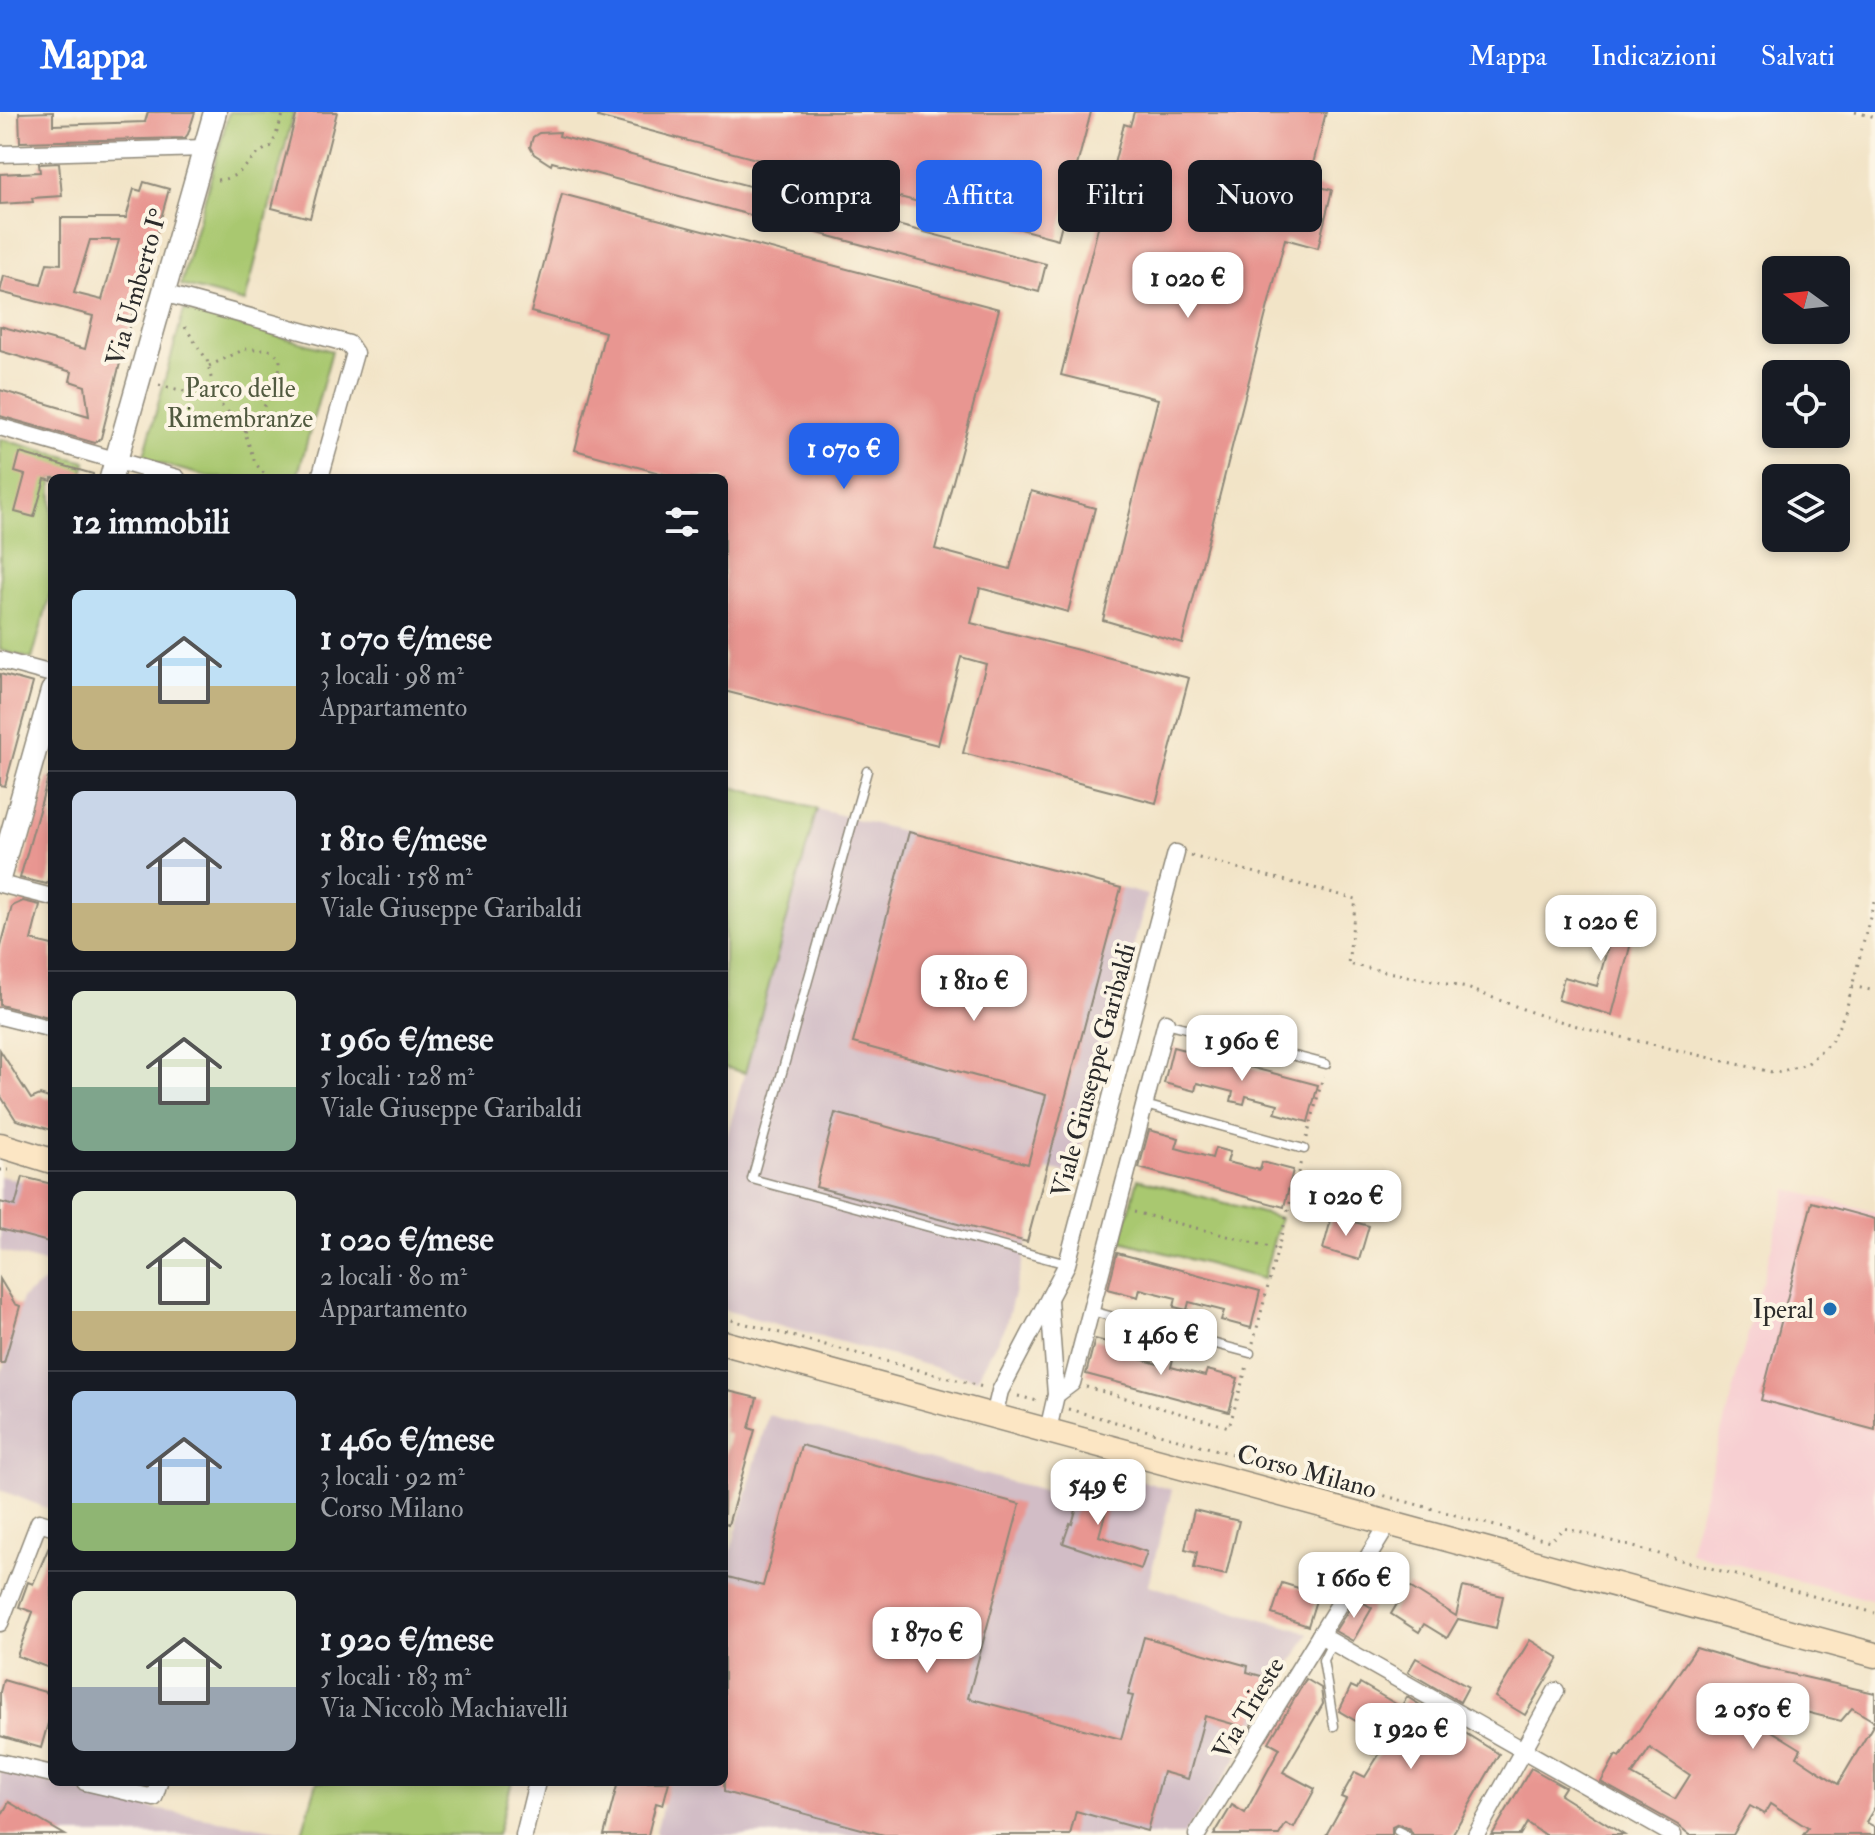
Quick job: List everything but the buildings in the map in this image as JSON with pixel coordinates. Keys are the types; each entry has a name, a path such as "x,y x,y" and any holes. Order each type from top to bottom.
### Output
{"main road":[{"path":"3,1148 48,1160"},
{"name":"Corso Milano","path":"728,1344 1875,1655"}],"street":[{"name":"Via Umberto I°","path":"113,469 215,112"},
{"path":"0,154 205,148"},
{"path":"163,293 349,344 355,353 321,474"},
{"path":"0,427 113,469 149,474"},
{"path":"0,660 48,673"},
{"path":"0,875 8,819 48,703"},
{"name":"Viale Giuseppe Garibaldi","path":"994,1416 1000,1391 1067,1264 1176,853"},
{"path":"0,884 48,896"},
{"path":"0,1016 48,1028"},
{"path":"1055,1400 1072,1383 1166,1022"},
{"path":"1048,1430 1055,1400 1049,1297"},
{"path":"0,1623 39,1522 48,1525"},
{"name":"Via Trieste","path":"1197,1835 1326,1638 1389,1523"},
{"path":"1326,1638 1673,1835"},
{"path":"1476,1835 1556,1691"},
{"path":"0,1762 48,1773"},
{"path":"120,1786 156,1790"},
{"path":"524,1835 536,1786"}],"lane":[{"path":"867,771 752,1179 1067,1264"},
{"path":"1166,1022 1326,1064"},
{"path":"1144,1105 1304,1149"},
{"path":"1090,1311 1250,1353"},
{"path":"1326,1638 1323,1660 1334,1726"}],"path":[{"path":"217,180 237,176 254,155 272,146 284,112"},
{"path":"1855,112 1875,117"},
{"path":"185,327 209,366 218,399 245,432 255,463 265,474"},
{"path":"209,366 245,349 269,349 280,358 280,379 276,389 245,432"},
{"path":"158,384 218,399"},
{"path":"1176,853 1356,899 1348,964 1467,988 1539,1015 1591,1030 1776,1073 1807,1064 1833,1039 1846,1010 1875,898"},
{"path":"1852,986 1875,991"},
{"path":"1072,1383 1229,1427 1326,1064"},
{"path":"1117,1208 1278,1249"},
{"path":"728,1319 1000,1391 1055,1400 1550,1541 1564,1528 1875,1613"}],"shaded area":[{"path":"817,809 1147,895 1074,1175 1047,1169 1006,1324 977,1379 728,1311 728,1132"},
{"path":"0,1176 48,1183 48,1264 0,1251"},
{"path":"1787,1189 1875,1212 1875,1601 1689,1552"},
{"path":"48,1279 48,1508 0,1490 0,1378 22,1298"},
{"path":"768,1415 1069,1498 1079,1462 1172,1490 1148,1585 1309,1633 1227,1774 1183,1835 655,1835 668,1786 728,1786 729,1558"},
{"path":"0,1771 48,1783 48,1786 61,1786 154,1809 308,1835 0,1835"}],"green space":[{"path":"229,112 294,112 245,302 181,285"},
{"name":"Parco delle Rimembranze","path":"184,310 332,351 298,474 197,474 143,459"},
{"path":"0,439 86,462 83,474 48,474 48,602 32,659 0,650"},
{"path":"728,786 817,809 745,1073 728,1068"},
{"path":"1138,1179 1280,1218 1263,1279 1121,1241"},
{"path":"316,1786 511,1786 497,1835 302,1833"}],"place":[{"name":"Iperal","path":"1830,1309"}]}
